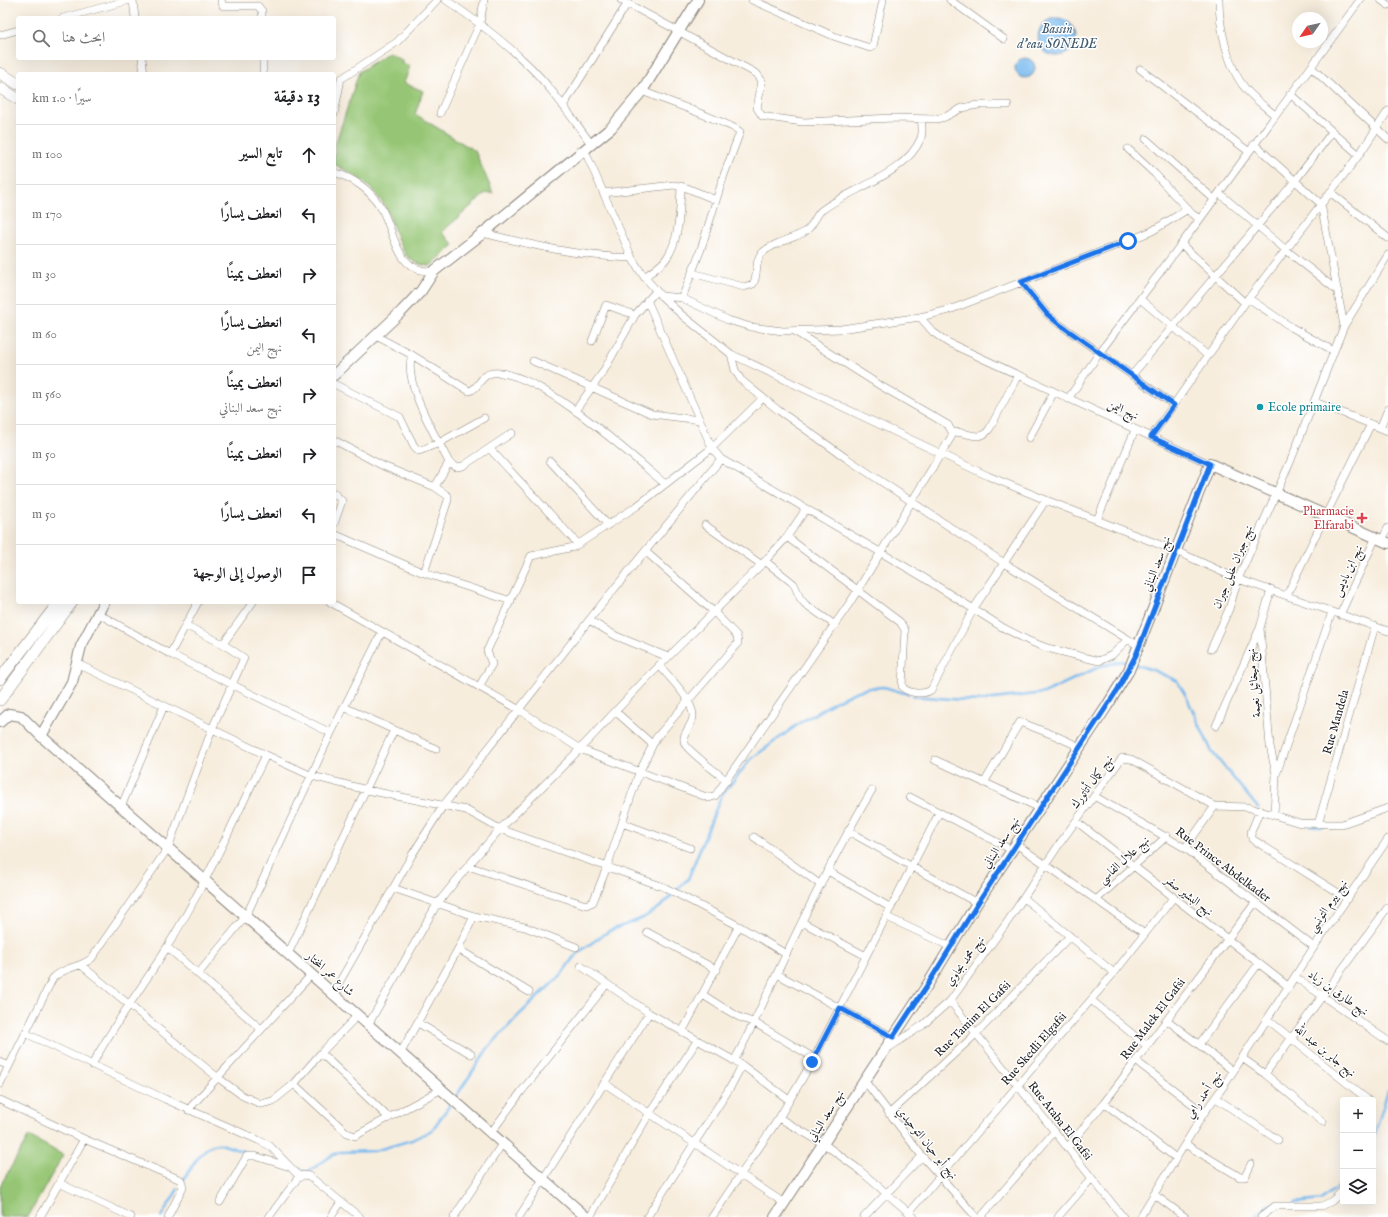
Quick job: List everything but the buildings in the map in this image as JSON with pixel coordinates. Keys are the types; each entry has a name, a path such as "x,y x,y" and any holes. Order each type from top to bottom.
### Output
{"main road":[{"path":"0,73 16,83"},
{"path":"0,88 16,98"},
{"path":"0,679 56,604"},
{"path":"0,700 71,604"}],"street":[{"path":"71,16 131,0 135,16"},
{"path":"221,0 224,6 258,6 262,9 262,16"},
{"path":"336,96 338,79 397,42 437,0"},
{"path":"446,0 480,23 526,62 564,106 588,148 603,193 632,258 644,277 658,294 731,354 942,454 1046,500 1176,551 1238,579 1271,589 1388,631"},
{"path":"440,113 480,23 484,0"},
{"path":"336,373 421,291 434,271 484,233 588,148 622,117 642,91 698,0"},
{"path":"752,0 836,37 870,48 873,46 883,0"},
{"path":"950,0 1004,39"},
{"path":"1219,0 1219,14 1231,64 1245,89 1275,115"},
{"path":"1068,399 1100,352 1215,200 1290,94 1360,0"},
{"path":"1381,0 1388,5"},
{"path":"564,106 624,2 679,30 760,78 762,81 757,108 762,116 803,122 894,118 921,120 945,117 962,108 978,105 1008,105"},
{"path":"0,35 16,31"},
{"path":"142,60 144,72"},
{"path":"262,60 263,72"},
{"path":"1311,67 1388,140"},
{"path":"1140,70 1248,152"},
{"path":"642,91 722,122 740,131 692,273 682,298"},
{"path":"1290,94 1358,155"},
{"path":"1151,437 1207,355 1247,300 1358,155 1388,111"},
{"path":"692,273 744,287 753,284 756,278 760,254 804,232 814,224 821,211 889,172 909,155 921,138 921,120"},
{"path":"1132,375 1258,226 1295,181 1332,132"},
{"path":"1146,139 1215,200"},
{"path":"1254,144 1321,204 1344,326"},
{"path":"1128,149 1200,219"},
{"path":"336,173 355,180 376,200 383,213 397,250 402,257 418,268 428,272 434,271"},
{"path":"603,193 662,186 681,186 716,200"},
{"path":"644,277 661,265 669,254 678,221 681,186"},
{"path":"1330,192 1388,238"},
{"path":"1219,193 1286,250 1338,291"},
{"path":"576,411 611,357 635,315 647,300 658,294 682,298 728,320 751,327 796,332 841,329 920,317 949,310 1128,241 1152,231 1188,209"},
{"path":"484,233 568,252 632,258"},
{"path":"1182,244 1216,275 1247,300 1334,351"},
{"name":"نهج جبران خليل جبران","path":"1211,649 1229,609 1238,579 1315,402 1344,326 1388,254"},
{"path":"1021,282 1047,314 1174,405"},
{"path":"1140,299 1207,355"},
{"path":"647,300 712,448 721,459 881,552 974,608 1002,627 1029,641 1047,648 1099,661 1106,659 1128,639"},
{"path":"592,340 606,305 635,315"},
{"name":"نهج اليمن","path":"920,317 933,332 947,342 1135,430 1382,540"},
{"path":"333,604 518,709 580,749 639,773 708,798 715,796 727,781 835,625 952,439 952,432 948,425 929,412 881,386 796,332"},
{"path":"376,336 412,355 469,390 474,389 484,376 492,373 507,374 523,378 576,411 665,484"},
{"path":"731,354 738,376 763,398 846,458 1004,563 1128,639 1137,651"},
{"path":"412,355 410,362 411,379 449,462 460,468 490,450 512,433"},
{"path":"533,361 652,414 700,420"},
{"path":"952,432 961,432 975,437 984,435 990,428 1018,375"},
{"path":"336,385 400,417 417,450 422,450 439,443 484,418"},
{"path":"1029,438 1054,392"},
{"path":"479,687 492,664 487,651 531,556 569,549 608,525 712,448 763,398"},
{"path":"1315,402 1388,431"},
{"path":"1380,428 1388,408"},
{"path":"1287,595 1324,515 1336,496 1371,424"},
{"path":"1097,520 1135,430"},
{"path":"336,441 383,466 446,493 448,500 424,573"},
{"path":"490,450 578,544"},
{"path":"332,995 393,888 443,806 589,620 721,459"},
{"path":"550,461 608,525"},
{"path":"435,487 449,462"},
{"name":"نهج سعد البناني","path":"775,1217 824,1144 1129,670 1210,464"},
{"path":"336,494 341,498 342,503 336,519"},
{"path":"787,537 903,626 905,630 902,686 907,691 922,693 930,690 974,608 1046,500"},
{"path":"368,1025 437,904 468,866 500,829 580,749 659,665 763,563 787,537 806,509"},
{"path":"705,525 794,584 800,598 805,604 835,625"},
{"name":"نهج ابن باديس","path":"1340,614 1388,528"},
{"path":"336,535 424,573 511,601"},
{"path":"468,866 586,905 593,902 607,867 639,773 652,744 666,724 688,702 738,643 737,636 714,612 645,551"},
{"name":"نهج ميخائيل نعيمة","path":"1271,589 1260,628 1270,746 1276,775"},
{"path":"41,736 70,686 81,646 103,604"},
{"path":"170,654 196,604"},
{"path":"223,644 252,604"},
{"path":"1274,814 1276,775 1332,612"},
{"path":"97,613 170,654 331,734"},
{"path":"589,620 616,636 668,656"},
{"path":"0,1084 53,978 67,968 88,962 97,952 168,848 212,729 244,658 223,644 185,625"},
{"name":"Rue Mandela","path":"1318,824 1375,626"},
{"path":"1216,726 1260,628"},
{"path":"198,974 246,916 331,734 382,632"},
{"path":"76,662 164,706 312,776 367,790 466,810 500,829 664,887 739,926 786,954"},
{"path":"659,665 688,702 693,716 684,738 685,743 691,751 727,781"},
{"path":"120,807 164,706"},
{"path":"344,707 436,749"},
{"path":"615,711 652,744"},
{"name":"شارع عمر المختار","path":"0,722 9,714 21,716 56,750 246,916 332,995 586,1217"},
{"path":"984,783 1020,722 1080,747"},
{"path":"288,954 367,790 394,730"},
{"path":"92,1065 110,1031 167,947 205,881 266,755"},
{"name":"نهج كمال أتاتورك","path":"1045,865 1119,761 1126,757 1215,806"},
{"path":"935,760 1040,808"},
{"path":"734,1061 755,1023 786,954 848,831 872,790"},
{"name":"Rue Prince Abdelkader","path":"1094,796 1167,836 1185,848 1314,947"},
{"path":"910,797 939,813 1014,847 1045,865 1145,934"},
{"path":"1185,848 1215,806 1247,807 1300,823 1318,824 1342,824 1388,808"},
{"path":"1260,810 1251,832 1252,839 1348,899"},
{"path":"712,1217 779,1118 814,1058 939,813"},
{"name":"نهج البشير صفر","path":"1077,822 1289,987"},
{"path":"622,823 690,848"},
{"path":"848,831 912,868 978,903"},
{"name":"نهج علال الفاسي","path":"1096,900 1167,836"},
{"path":"754,837 821,885"},
{"name":"نهج بيرم التونسي","path":"1289,987 1314,947 1388,839"},
{"name":"نهج محمد بجاوي","path":"884,1050 923,1025 950,1001 1024,898 1045,865"},
{"path":"828,871 891,908"},
{"path":"393,888 474,916 525,927 576,948"},
{"path":"1024,898 1114,972"},
{"name":"Rue Skedli Elgafsi","path":"912,1214 940,1177 1114,972 1173,898"},
{"name":"Rue Malek El Gafsi","path":"1067,1148 1104,1103 1255,903"},
{"path":"1265,1074 1388,907"},
{"path":"400,1054 458,949 474,916"},
{"path":"887,917 951,947"},
{"path":"802,922 866,956"},
{"path":"682,1032 717,970 739,926"},
{"path":"647,932 717,970"},
{"name":"Rue Tamim El Gafsi","path":"889,1114 977,1033 1070,936"},
{"path":"167,947 261,1029"},
{"path":"458,949 529,992"},
{"path":"1200,1043 1259,963"},
{"path":"81,965 217,1077 243,1096 261,1104 273,1101 294,1084 321,1053 357,1016"},
{"path":"581,966 606,985 649,1013 742,1065 789,1100"},
{"path":"777,974 893,1037"},
{"path":"188,1110 311,975"},
{"name":"نهج طارق بن زياد","path":"1295,977 1388,1041"},
{"path":"490,1134 521,1092 606,985"},
{"name":"نهج أحمد رامي","path":"1140,1217 1155,1195 1204,1113 1216,1098 1289,987"},
{"path":"703,995 739,1017 755,1023 814,1058"},
{"path":"1090,1000 1147,1046"},
{"name":"Rue Ataba El Gafsi","path":"950,1001 1018,1084 1091,1179 1123,1217"},
{"path":"518,1217 543,1181 649,1013"},
{"name":"نهج جابر بن عبد الله","path":"1267,1019 1364,1097"},
{"path":"1167,1020 1200,1043 1233,1071"},
{"path":"418,1023 471,1054"},
{"path":"25,1033 188,1110 270,1146 299,1176 309,1176 360,1217"},
{"path":"590,1217 649,1114 697,1041"},
{"path":"321,1053 389,1118"},
{"path":"1242,1058 1265,1074 1323,1122"},
{"path":"1136,1061 1204,1113"},
{"path":"0,1062 9,1066"},
{"path":"647,1217 731,1086 742,1065"},
{"name":"نهج أبو حيان التوحيدي","path":"864,1080 922,1156 976,1217"},
{"path":"604,1083 784,1203"},
{"path":"294,1084 352,1136 358,1136 440,1090"},
{"path":"1216,1098 1278,1140"},
{"path":"0,1100 84,1139 181,1180 183,1187 168,1217"},
{"path":"1104,1103 1176,1158"},
{"path":"779,1118 824,1144 912,1214"},
{"path":"982,1217 1054,1132"},
{"path":"40,1217 84,1139"},
{"path":"454,1217 502,1144"},
{"path":"1185,1144 1215,1164 1240,1177 1245,1177 1251,1164"},
{"path":"220,1202 247,1156 255,1156 290,1168"},
{"path":"864,1217 922,1156"},
{"path":"269,1217 299,1176"},
{"path":"1058,1217 1091,1179"},
{"path":"59,1183 131,1217"},
{"path":"1261,1217 1275,1206 1322,1206 1332,1201 1340,1193"},
{"path":"1155,1195 1185,1217"},
{"path":"331,1217 341,1202"}],"green space":[{"path":"389,52 402,60 402,63 410,66 404,83 423,91 415,114 475,151 493,193 486,193 442,232 454,245 430,266 418,264 403,251 382,202 367,185 336,165 336,142 359,72"},
{"path":"29,1136 63,1155 28,1217 0,1217 0,1186"}],"water":[{"name":"Bassin d'eau SONEDE","path":"1053,18 1061,18 1068,21 1073,26 1076,37 1073,48 1068,53 1061,56 1053,56 1046,53 1041,48 1038,41 1038,33 1041,26 1046,21"},
{"name":"Bassin d'eau SONEDE","path":"1025,58 1032,61 1035,68 1032,75 1025,78 1018,75 1015,68 1018,61"}],"waterway":[{"path":"913,696 977,701 1044,693 1101,666 1122,661 1128,663"},
{"path":"1133,664 1153,670 1177,681 1186,696 1212,752 1258,808"},
{"path":"455,1098 488,1048 519,1015 561,975 573,958 583,949 609,931 643,918 660,907 688,879 721,796 751,759 801,722 838,700 855,692 869,688 884,687 908,694"},
{"path":"1310,826 1323,827"},
{"path":"1375,1133 1388,1091"},
{"path":"296,1169 308,1172 331,1156 340,1152 374,1151 412,1140 432,1130 452,1102"},
{"path":"183,1181 194,1162 211,1146 217,1144 224,1145 250,1153"},
{"path":"1294,1203 1321,1200 1340,1184"},
{"path":"161,1217 178,1189"},
{"path":"1256,1217 1268,1205 1273,1205"}],"place":[{"name":"Ecole primaire","path":"1260,407"},
{"name":"Pharmacie Elfarabi","path":"1362,518"}],"route":[{"path":"812,1062 840,1008 893,1037 1016,844 1108,706 1129,670 1210,464 1151,437 1174,405 1059,324 1047,314 1021,282 1128,241"}]}
